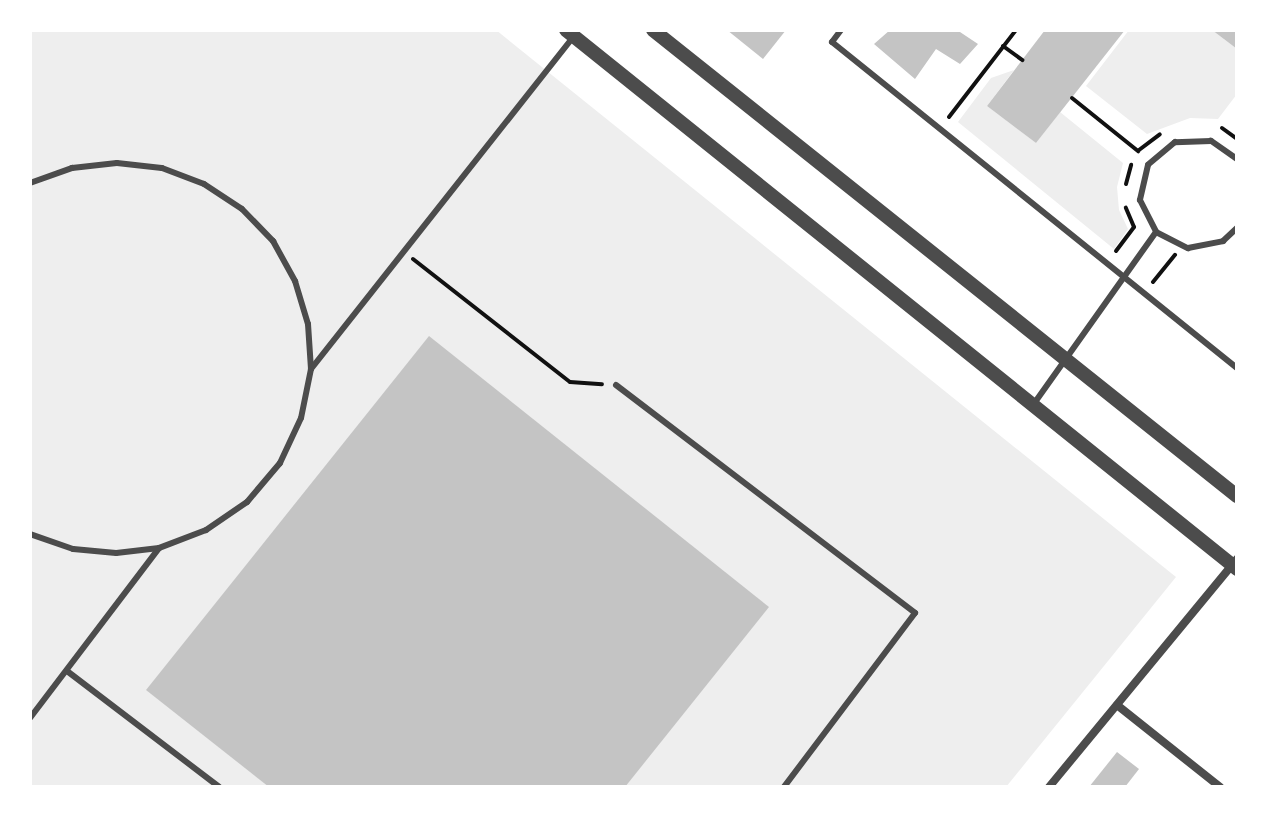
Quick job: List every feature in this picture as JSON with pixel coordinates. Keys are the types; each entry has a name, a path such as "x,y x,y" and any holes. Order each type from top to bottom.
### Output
{"street":[{"path":"653,30 1237,496"},
{"path":"573,32 1033,405 1235,564 1049,787"},
{"path":"1117,705 1220,787"}],"lane":[{"path":"841,30 832,42 1237,368"},
{"path":"311,369 573,32"},
{"path":"1237,159 1211,141 1193,138 1160,151 1141,182 1143,209 1156,232 1188,248 1206,247 1237,228"},
{"path":"30,183 72,168 117,163 162,168 190,179 242,209 273,241 295,281 308,324 311,369 301,418 280,463 256,492 206,530 159,548 87,550 30,534"},
{"path":"1033,405 1156,232"},
{"path":"616,385 915,613 784,787"},
{"path":"30,718 159,548"},
{"path":"67,671 219,787"}],"path":[{"path":"959,129 947,120 1016,30"},
{"path":"1003,46 1022,60"},
{"path":"1072,98 1138,151"},
{"path":"1219,126 1236,134"},
{"path":"1102,245 1114,254 1134,227 1125,197 1138,151 1151,137 1166,132"},
{"path":"1149,286 1179,249"},
{"path":"404,252 570,382 616,385"}],"shaded area":[{"path":"30,30 496,30 1176,577 1006,787 30,787"},
{"path":"1129,30 1212,30 1237,49 1237,94 1218,119 1190,118 1147,134 1086,86"},
{"path":"1014,70 987,106 1036,143 1060,112 1123,163 1117,187 1119,210 1128,229 1114,249 958,122 991,78"}],"building":[{"path":"727,30 786,30 763,59"},
{"path":"890,30 957,30 978,44 960,64 936,49 915,79 874,44"},
{"path":"1045,30 1125,30 1036,143 987,106"},
{"path":"1212,30 1237,30 1237,49"},
{"path":"429,336 769,607 625,787 269,787 146,690"},
{"path":"1117,752 1139,769 1125,787 1089,787"}]}
